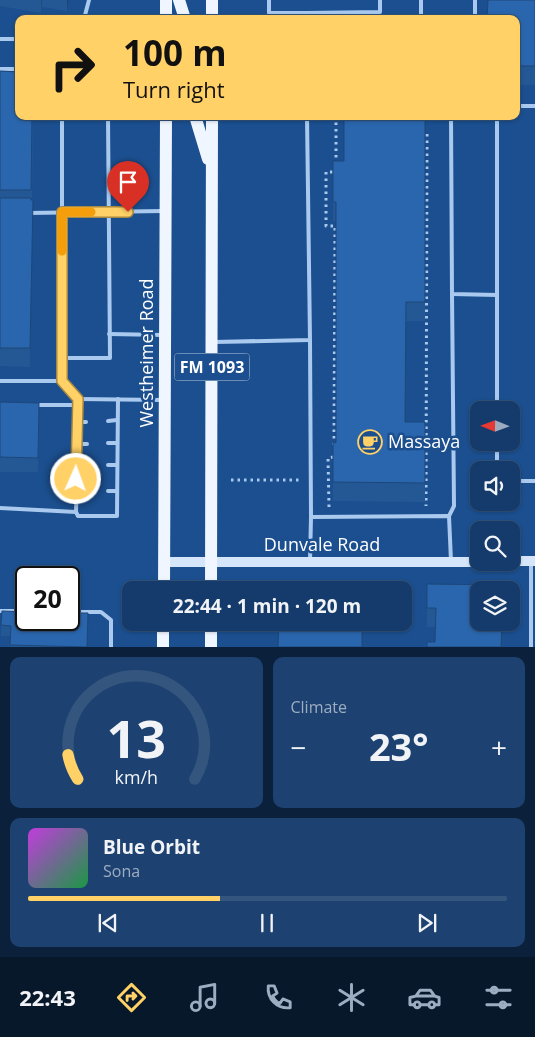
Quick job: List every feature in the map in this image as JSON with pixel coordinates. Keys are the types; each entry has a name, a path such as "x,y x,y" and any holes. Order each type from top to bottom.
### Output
{"main road":[{"path":"166,0 166,15"},
{"path":"179,0 184,15"},
{"path":"212,0 212,15"},
{"name":"Westheimer Road","path":"164,581 166,120"},
{"path":"196,120 212,171"},
{"name":"FM 1093","path":"212,120 212,581"},
{"path":"163,631 163,647"},
{"path":"211,631 211,647"}],"street":[{"path":"520,562 533,561"},
{"name":"Dunvale Road","path":"164,562 470,562"}],"lane":[{"path":"85,15 89,0"},
{"path":"269,0 269,13 380,12 380,0"},
{"path":"421,0 421,15"},
{"path":"474,15 475,0"},
{"path":"0,39 15,40"},
{"path":"0,69 15,69"},
{"path":"520,106 535,106"},
{"path":"62,120 62,381 78,399 79,404 76,466 76,512 78,516 116,516 118,399"},
{"path":"62,358 110,358 108,120"},
{"path":"307,120 311,480 310,562"},
{"path":"449,120 454,506 449,516 451,562"},
{"path":"497,120 497,401"},
{"path":"27,213 166,212"},
{"path":"452,294 497,295"},
{"path":"109,334 165,335"},
{"path":"212,342 310,340"},
{"path":"0,381 62,381"},
{"path":"78,399 164,400"},
{"path":"30,405 79,404"},
{"path":"108,421 117,420"},
{"path":"78,422 86,422"},
{"path":"108,443 117,443"},
{"path":"77,444 87,444"},
{"path":"108,465 117,465"},
{"path":"76,466 86,466"},
{"path":"520,481 535,481"},
{"path":"108,491 117,490"},
{"path":"76,491 87,491"},
{"path":"0,508 76,512"},
{"path":"311,517 449,516"},
{"path":"531,647 533,561"},
{"path":"0,611 15,611"},
{"path":"80,612 101,612 111,620 111,647"}],"path":[{"path":"336,120 336,172 326,172 326,226 335,226 333,458 328,458 328,507 338,507"},
{"path":"417,507 426,507 426,133 418,130"},
{"path":"232,480 328,480"}],"building":[{"path":"488,0 535,0 535,66 520,66 520,15 487,15"},
{"path":"0,71 15,72 15,120 32,120 31,190 0,190"},
{"path":"344,120 425,120 425,302 406,302 405,422 425,422 425,483 333,482 333,442 336,443 336,202 333,202 333,161 344,161"},
{"path":"0,198 31,198 33,200 30,348 0,348"},
{"path":"0,402 39,403 38,458 0,457"},
{"path":"427,584 470,585 470,631 502,631 501,647 427,647 427,642 435,642 436,608 427,608"},
{"path":"2,611 15,612 15,631 80,631 80,613 88,613 87,647 10,645 11,626 1,625"},
{"path":"279,631 362,631 362,647 278,647"}],"slow traffic":[{"path":"62,251 62,212 91,212"}],"place":[{"name":"Massaya","path":"370,442"}],"route":[{"path":"76,479 79,404 78,399 62,381 62,212 128,212"}]}
